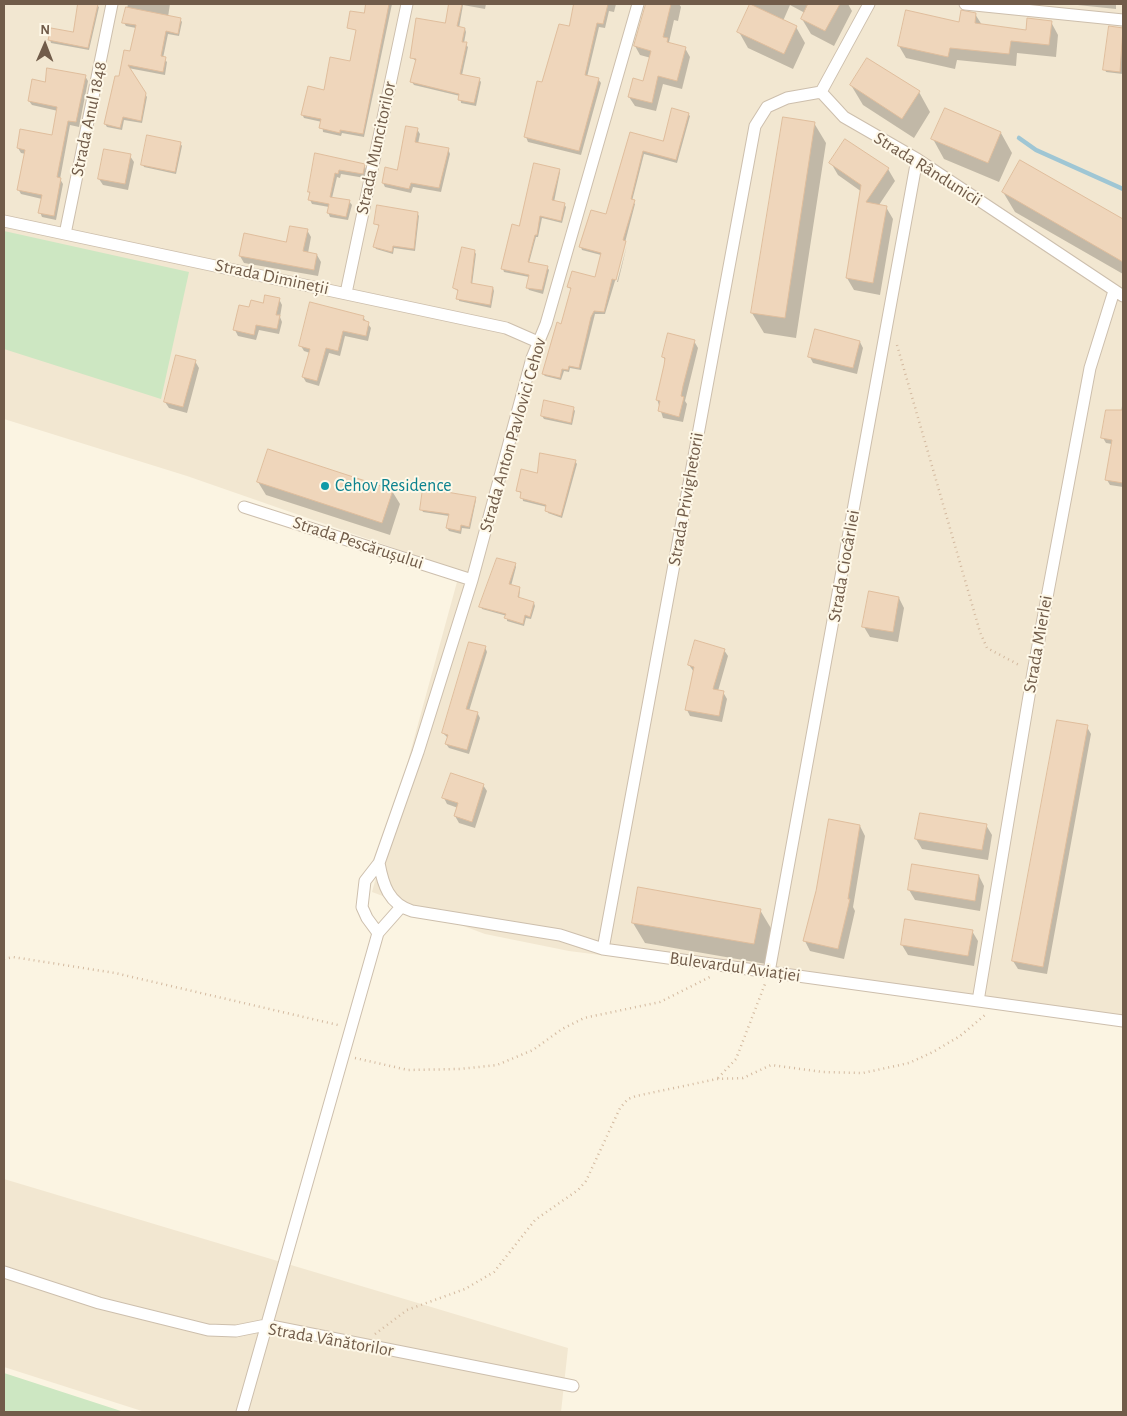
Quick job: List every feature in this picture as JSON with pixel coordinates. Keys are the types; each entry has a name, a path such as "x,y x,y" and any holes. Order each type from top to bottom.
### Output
{"street":[{"name":"Strada Anul 1848","path":"65,234 112,4"},
{"name":"Strada Muncitorilor","path":"346,293 407,4"},
{"name":"Strada Anton Pavlovici Cehov","path":"378,934 362,908 362,893 365,881 379,863 418,752 472,580 538,342 546,324 638,4"},
{"path":"821,92 869,4"},
{"path":"966,4 1123,20"},
{"name":"Strada Rândunicii","path":"821,92 844,116 917,159 1119,294"},
{"name":"Strada Privighetorii","path":"603,949 755,126 767,107 787,98 821,92"},
{"name":"Strada Ciocârliei","path":"770,972 917,159"},
{"name":"Strada Dimineții","path":"4,221 506,328 538,342"},
{"name":"Strada Mierlei","path":"978,1001 1032,672 1090,368 1119,294"},
{"name":"Strada Pescărușului","path":"244,506 472,580"},
{"path":"242,1412 378,934 401,907 387,891 379,863"},
{"name":"Bulevardul Aviației","path":"401,907 560,935 603,949 1123,1021"},
{"name":"Strada Vânătorilor","path":"4,1272 99,1303 208,1330 236,1331 266,1325 573,1386"}],"path":[{"path":"897,344 980,632 988,648 1032,672"},
{"path":"4,958 13,957 115,973 351,1028"},
{"path":"344,1056 408,1070 460,1069 497,1065 533,1050 562,1029 584,1018 660,1002 698,985 729,966"},
{"path":"717,1079 736,1059 770,972"},
{"path":"363,1345 406,1310 465,1289 494,1272 535,1220 578,1190 586,1182 620,1108 628,1100 636,1096 717,1079 749,1077 771,1065 823,1072 863,1072 909,1063 933,1052 960,1036 998,1004"}],"shaded area":[{"path":"4,4 1123,4 1123,1022 569,951 485,934 372,892 460,571 187,476 4,419"},
{"path":"4,1179 568,1348 561,1412 145,1412 4,1367"}],"green space":[{"path":"4,231 189,272 161,399 4,349"},
{"path":"4,1373 124,1412 4,1412"}],"building":[{"path":"78,4 98,4 88,48 48,40 51,28 73,32"},
{"path":"366,4 389,4 363,134 340,130 340,133 319,128 321,119 301,115 308,86 324,90 330,57 350,61 356,30 347,28 350,11 364,13"},
{"path":"449,4 462,4 457,26 465,28 462,42 467,42 460,74 480,78 474,103 458,100 459,94 410,82 416,59 410,58 416,18 445,23"},
{"path":"574,4 608,4 603,24 597,23 585,75 599,78 579,151 524,137 537,81 542,82 559,24 569,26"},
{"path":"646,4 671,4 663,37 668,38 667,42 686,47 677,81 658,76 652,103 628,97 633,78 643,81 651,51 634,46"},
{"path":"750,4 797,26 784,54 737,32"},
{"path":"808,4 840,4 825,31 801,19"},
{"path":"126,7 181,18 178,34 166,31 161,56 166,57 163,72 128,65 146,93 141,121 123,117 120,128 104,124 115,76 119,76 124,50 130,51 136,25 122,23"},
{"path":"906,10 959,22 961,10 976,13 975,23 1026,30 1027,18 1052,21 1049,45 1011,41 1009,54 950,48 948,57 898,46"},
{"path":"1109,26 1123,28 1120,72 1103,70"},
{"path":"867,58 920,91 902,119 850,85"},
{"path":"47,68 86,75 76,122 68,121 57,177 61,178 54,216 38,213 42,195 17,190 25,150 17,148 20,129 52,135 57,107 28,101 32,79 45,82"},
{"path":"672,108 689,113 676,160 643,151 631,199 635,200 623,240 626,241 616,280 612,279 604,312 594,311 591,317 579,368 569,366 568,370 562,369 560,378 542,374 557,322 561,324 571,288 567,287 572,271 595,277 601,253 579,247 591,210 606,214 630,132 663,141"},
{"path":"945,108 1001,132 988,163 931,139"},
{"path":"783,117 815,122 785,318 751,313"},
{"path":"406,126 418,128 415,142 449,148 439,188 411,183 409,189 382,183 385,167 397,170"},
{"path":"147,135 181,142 175,172 141,165"},
{"path":"845,139 889,168 866,202 887,206 873,283 846,278 861,185 829,163"},
{"path":"104,149 131,154 125,184 98,179"},
{"path":"315,153 365,164 363,174 339,170 338,174 335,173 330,197 350,200 346,217 327,213 329,204 308,200"},
{"path":"1020,160 1123,219 1123,262 1002,192"},
{"path":"534,163 560,169 552,200 565,203 561,221 540,216 537,235 535,235 528,262 548,266 542,290 526,288 529,275 501,269 512,224 519,226"},
{"path":"377,205 418,212 414,249 393,246 392,252 373,247 379,225 374,224"},
{"path":"290,226 308,229 303,251 317,254 314,270 239,256 244,233 286,242"},
{"path":"462,247 475,250 471,283 493,287 490,305 456,299 458,290 453,288"},
{"path":"265,295 280,298 276,315 280,315 277,329 256,325 254,335 233,330 239,305 249,307 251,300 263,303"},
{"path":"310,302 364,316 363,320 369,322 366,336 343,331 338,351 326,348 317,381 302,377 310,349 299,346"},
{"path":"815,329 860,341 853,368 808,357"},
{"path":"668,333 695,340 683,386 681,396 684,397 679,417 658,411 660,401 656,400 664,365 665,358 662,357"},
{"path":"176,355 196,360 183,407 164,402"},
{"path":"544,400 574,407 571,423 541,416"},
{"path":"1106,410 1123,410 1123,483 1105,480 1112,440 1101,438"},
{"name":"Cehov Residence","path":"268,449 393,490 382,523 257,482"},
{"path":"540,453 576,460 561,516 545,511 546,505 520,498 521,492 516,491 521,469 537,473"},
{"path":"423,488 476,497 469,527 461,525 460,531 446,528 449,514 420,510"},
{"path":"497,558 516,563 509,584 520,587 518,597 534,602 530,617 525,615 523,624 504,618 506,614 479,607"},
{"path":"869,591 899,597 893,632 862,627"},
{"path":"695,640 725,649 713,689 724,691 719,716 685,710 694,667 688,665"},
{"path":"469,642 486,646 466,709 478,712 467,750 445,744 448,735 442,733"},
{"path":"1057,720 1088,725 1043,967 1012,961"},
{"path":"451,773 484,784 472,822 454,816 458,803 442,798"},
{"path":"920,813 987,824 982,850 915,839"},
{"path":"829,819 860,825 848,899 850,899 838,949 803,941 816,891"},
{"path":"912,864 979,875 975,901 908,890"},
{"path":"638,887 761,909 754,944 632,923"},
{"path":"905,919 973,930 968,956 901,945"}],"waterway":[{"path":"1019,138 1036,150 1123,189"}],"place":[{"name":"Cehov Residence","path":"325,486"}]}
